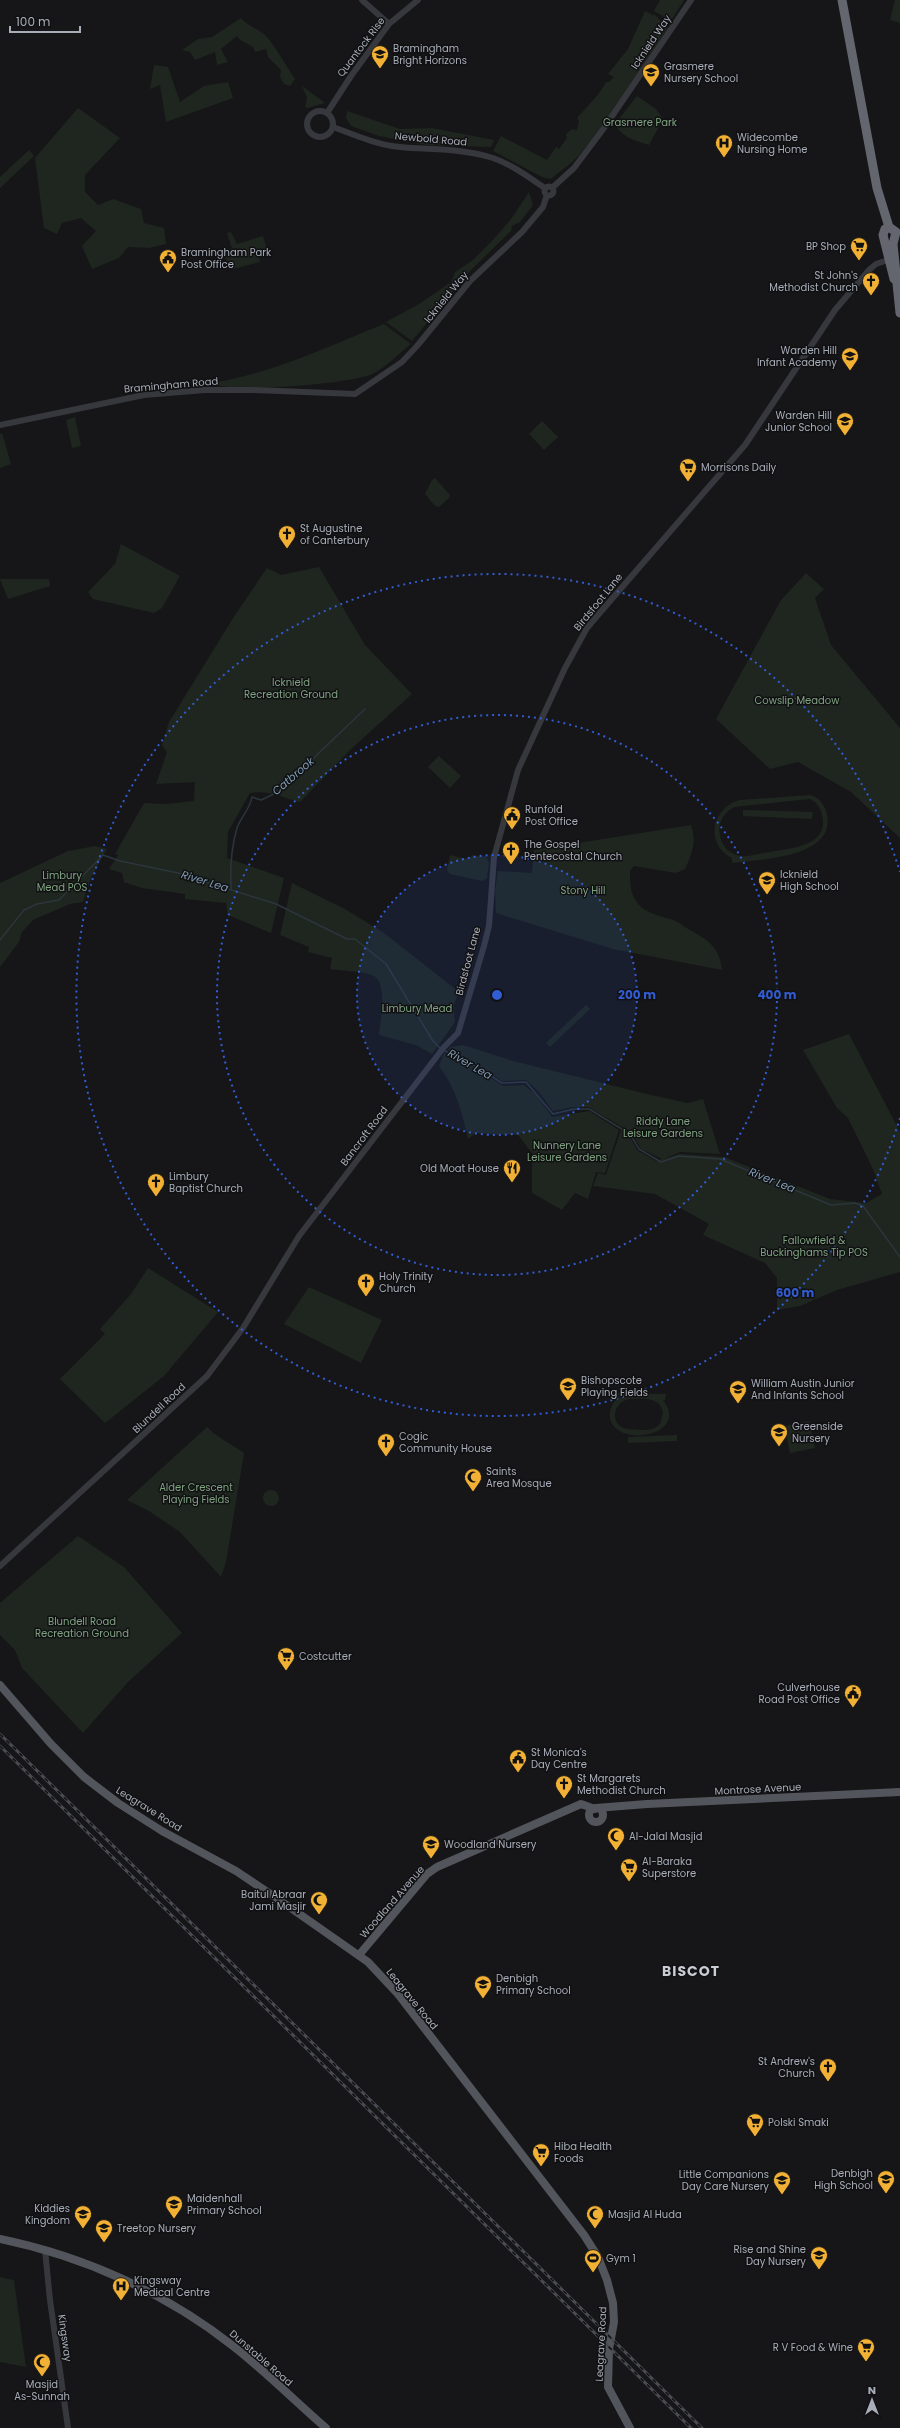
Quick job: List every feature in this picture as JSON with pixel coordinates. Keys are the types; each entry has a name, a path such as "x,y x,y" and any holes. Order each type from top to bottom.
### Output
{"highway":[{"path":"842,0 877,188 889,227 895,230 893,244 900,313"},
{"path":"889,227 884,231 888,260 896,284"},
{"path":"885,238 890,240 895,237"}],"main road":[{"name":"Leagrave Road","path":"0,1685 64,1759 118,1803 162,1831 236,1871 359,1955 398,1994 584,2235 598,2257 607,2280 613,2303 614,2322 609,2349 608,2387 630,2428"},
{"name":"Montrose Avenue","path":"581,1804 595,1808 900,1792"},
{"name":"Woodland Avenue","path":"359,1955 427,1874 465,1854 581,1804"},
{"path":"581,1804 589,1818 596,1822 618,1806"},
{"path":"589,1818 590,1811 595,1808 601,1811 602,1817"},
{"name":"Dunstable Road","path":"0,2239 45,2250 77,2260 124,2281 159,2299 213,2331 254,2362 326,2428"}],"street":[{"path":"362,0 389,24"},
{"name":"Quantock Rise","path":"328,113 351,76 389,24 418,0"},
{"name":"Icknield Way","path":"346,395 353,394 365,388 402,362 432,330 470,281 522,232 544,207 547,195 552,194 549,188 574,168 649,64 691,0"},
{"path":"320,111 328,113 332,119 333,127 329,134 322,137 314,135 308,127 308,120 312,113 320,111"},
{"name":"Newbold Road","path":"333,127 364,139 399,147 462,150 493,158 513,166 549,188"},
{"name":"Birdsfoot Lane","path":"443,1049 458,1033 484,946 489,926 494,857 511,791 531,740 579,642 598,615 745,445 835,310 869,270 876,264 888,260"},
{"name":"Bramingham Road","path":"0,424 144,395 205,390 338,393 346,395"},
{"name":"Bancroft Road","path":"299,1236 443,1049"},
{"name":"Blundell Road","path":"0,1566 207,1376 243,1328 299,1236"},
{"name":"Kingsway","path":"45,2250 50,2300 68,2428"}],"green space":[{"path":"660,0 684,0 669,24 663,16 654,11"},
{"path":"895,0 900,0 900,23 890,20"},
{"path":"645,11 653,15 652,18 654,14 668,28 616,107 593,138 574,160 551,179 542,177 493,151 501,136 547,160 556,147 559,149 567,138 566,134 572,129 577,130 579,121 577,118 596,97 606,82 609,82 614,77 608,74 628,49"},
{"path":"241,18 264,34 272,43 295,79 290,86 284,84 280,77 281,70 268,57 266,49 255,52 253,47 240,40 237,36 221,49 228,62 217,65 215,52 195,60 190,52 182,50 198,39 212,37"},
{"path":"154,65 168,67 180,102 204,86 228,82 233,98 166,122 160,85 150,89"},
{"path":"302,86 325,103 308,108 305,107 307,98"},
{"name":"Grasmere Park","path":"637,96 656,109 663,119 649,145 625,135 615,124"},
{"path":"78,108 120,138 85,175 85,192 98,205 113,199 141,209 144,223 164,228 166,244 149,248 128,247 119,258 92,269 82,246 96,231 81,218 62,223 57,234 44,228 35,158"},
{"path":"347,111 400,129 432,128 494,140 491,147 426,145 379,136 351,126 346,118"},
{"path":"29,150 34,156 0,188 0,177"},
{"path":"529,192 533,205 520,222 512,226 511,231 470,271 412,341 386,322 419,304 451,282 455,272 473,260 492,241 511,219"},
{"path":"231,232 237,244 263,236 268,252 258,255 260,262 230,270 223,251 232,248 227,233"},
{"path":"384,324 411,344 386,365 370,375 337,382 263,388 240,388 210,383 255,373 298,359"},
{"path":"75,417 81,446 72,448 66,420"},
{"path":"542,421 558,437 544,450 529,434"},
{"path":"2,433 11,464 0,468 0,434"},
{"path":"435,478 450,495 449,498 439,507 435,506 425,494 432,480"},
{"path":"121,544 180,576 162,608 154,613 93,599 88,592 115,564"},
{"name":"Icknield Recreation Ground","path":"319,567 365,645 412,694 350,750 300,802 270,793 250,793 228,832 227,858 284,878 271,933 228,915 226,903 185,899 185,894 142,888 124,882 122,873 109,869 118,855 115,854 144,803 166,804 194,801 195,782 156,784 167,752 162,745 169,722 235,615 267,568 281,575"},
{"name":"Cowslip Meadow","path":"806,573 824,589 815,598 831,645 900,728 900,838 851,792 798,762 770,769 716,719 781,600"},
{"path":"0,579 49,579 50,586 8,599"},
{"path":"439,756 461,776 450,788 428,767"},
{"path":"809,795 816,797 825,808 827,814 827,829 820,840 809,848 794,854 732,863 732,858 723,852 718,844 715,835 715,826 723,810 730,804 740,800","holes":["812,800 821,810 823,826 820,834 814,840 806,844 788,849 740,856 730,851 722,843 719,831 720,822 724,815 734,807"]},
{"path":"743,810 813,812 812,819 743,816"},
{"name":"Stony Hill","path":"691,825 694,842 690,858 685,869 676,873 634,866 630,871 631,890 636,901 643,908 653,914 678,922 713,946 719,956 722,970 613,949 496,913 495,891 498,871 532,873 534,850"},
{"name":"Limbury Mead POS","path":"95,846 107,849 91,878 83,902 70,904 33,920 22,932 19,942 0,967 0,883 68,851"},
{"path":"450,855 467,859 473,855 486,857 489,863 487,878 482,881 450,874 447,870"},
{"name":"Limbury Mead","path":"292,883 345,909 384,933 459,992 453,1006 455,1022 432,1054 416,1045 379,1035 382,1012 382,994 378,980 374,976 359,972 330,969 332,958 308,952 309,947 280,935"},
{"path":"586,1005 590,1009 550,1047 546,1043"},
{"name":"Fallowfield & Buckinghams Tip POS","path":"849,1034 900,1132 900,1272 837,1290 800,1306 777,1310 777,1278 765,1263 703,1235 709,1224 655,1194 593,1186 598,1173 606,1175 621,1130 629,1135 637,1150 656,1161 662,1159 641,1149 631,1132 588,1107 572,1107 553,1111 539,1092 526,1080 502,1081 474,1063 447,1051 451,1047 463,1045 513,1061 651,1095 688,1103 703,1099 720,1154 680,1152 664,1159 679,1154 724,1157 830,1199 866,1203 882,1194 873,1169 848,1118 837,1108 803,1050"},
{"name":"Nunnery Lane Leisure Gardens","path":"444,1053 476,1068 503,1086 524,1085 536,1095 552,1117 589,1111 619,1130 605,1173 596,1172 588,1199 575,1193 562,1210 532,1193 532,1153 518,1135 476,1133 468,1139 458,1101 439,1066"},
{"path":"148,1268 218,1312 164,1376 105,1423 60,1379 105,1334 100,1329 131,1294"},
{"path":"309,1287 382,1320 361,1363 284,1324"},
{"path":"613,1393 666,1394 665,1400 663,1400 669,1412 667,1422 660,1430 649,1434 637,1435 625,1433 615,1428 610,1418 611,1407 617,1398 613,1398","holes":["629,1399 645,1399 655,1401 663,1413 660,1424 653,1429 648,1430 626,1429 619,1425 616,1421 615,1412 620,1404"]},
{"path":"809,1421 815,1448 790,1453 784,1426"},
{"name":"Alder Crescent Playing Fields","path":"207,1427 220,1438 244,1453 226,1562 221,1577 180,1532 149,1511 127,1500"},
{"path":"677,1435 677,1441 628,1443 628,1437"},
{"path":"271,1490 278,1495 279,1498 274,1505 271,1506 264,1501 263,1498 268,1491"},
{"name":"Blundell Road Recreation Ground","path":"78,1536 124,1567 182,1633 128,1682 83,1733 22,1668 15,1650 0,1635 0,1603"},
{"path":"0,2277 14,2280 26,2367 0,2362"}],"waterway":[{"name":"Catbrook","path":"231,890 231,859 233,843 237,828 252,797 261,800 278,792 365,709"},
{"name":"River Lea","path":"0,940 24,910 37,904 59,900 103,855 120,861 178,873 276,904 347,939 355,939 386,964 433,1041 441,1049"},
{"name":"River Lea","path":"445,1051 477,1067 502,1083 526,1082 553,1114 574,1109 589,1109 630,1134 639,1149 661,1162 679,1156 720,1159 831,1205 855,1203 863,1206 900,1257"}],"railway":[{"path":"0,1734 702,2428"},
{"path":"0,1746 691,2428"}],"place":[{"name":"Bramingham Bright Horizons","path":"380,69"},
{"name":"Grasmere Nursery School","path":"651,87"},
{"name":"Widecombe Nursing Home","path":"724,158"},
{"name":"BP Shop","path":"859,261"},
{"name":"Bramingham Park Post Office","path":"168,273"},
{"name":"St John's Methodist Church","path":"871,296"},
{"name":"Warden Hill Infant Academy","path":"850,371"},
{"name":"Warden Hill Junior School","path":"845,436"},
{"name":"Morrisons Daily","path":"688,482"},
{"name":"St Augustine of Canterbury","path":"287,549"},
{"name":"Runfold Post Office","path":"512,830"},
{"name":"The Gospel Pentecostal Church","path":"511,865"},
{"name":"Icknield High School","path":"767,895"},
{"name":"Old Moat House","path":"512,1183"},
{"name":"Limbury Baptist Church","path":"156,1197"},
{"name":"Holy Trinity Church","path":"366,1297"},
{"name":"Bishopscote Playing Fields","path":"568,1401"},
{"name":"William Austin Junior And Infants School","path":"738,1404"},
{"name":"Greenside Nursery","path":"779,1447"},
{"name":"Cogic Community House","path":"386,1457"},
{"name":"Saints Area Mosque","path":"473,1492"},
{"name":"Costcutter","path":"286,1671"},
{"name":"Culverhouse Road Post Office","path":"853,1708"},
{"name":"St Monica's Day Centre","path":"518,1773"},
{"name":"St Margarets Methodist Church","path":"564,1799"},
{"name":"Al-Jalal Masjid","path":"616,1851"},
{"name":"Woodland Nursery","path":"431,1859"},
{"name":"Al-Baraka Superstore","path":"629,1882"},
{"name":"Baitul Abraar Jami Masjir","path":"319,1915"},
{"name":"Denbigh Primary School","path":"483,1999"},
{"name":"St Andrew's Church","path":"828,2082"},
{"name":"Polski Smaki","path":"755,2137"},
{"name":"Hiba Health Foods","path":"541,2167"},
{"name":"Denbigh High School","path":"886,2194"},
{"name":"Little Companions Day Care Nursery","path":"782,2195"},
{"name":"Maidenhall Primary School","path":"174,2219"},
{"name":"Kiddies Kingdom","path":"83,2229"},
{"name":"Masjid Al Huda","path":"595,2229"},
{"name":"Treetop Nursery","path":"104,2243"},
{"name":"Rise and Shine Day Nursery","path":"819,2270"},
{"name":"Gym 1","path":"593,2273"},
{"name":"Kingsway Medical Centre","path":"121,2301"},
{"name":"R V Food & Wine","path":"866,2362"},
{"name":"Masjid As-Sunnah","path":"42,2377"}],"district":[{"name":"BISCOT","path":"691,1971"}],"park label":[{"name":"Riddy Lane Leisure Gardens","path":"663,1126"}]}
